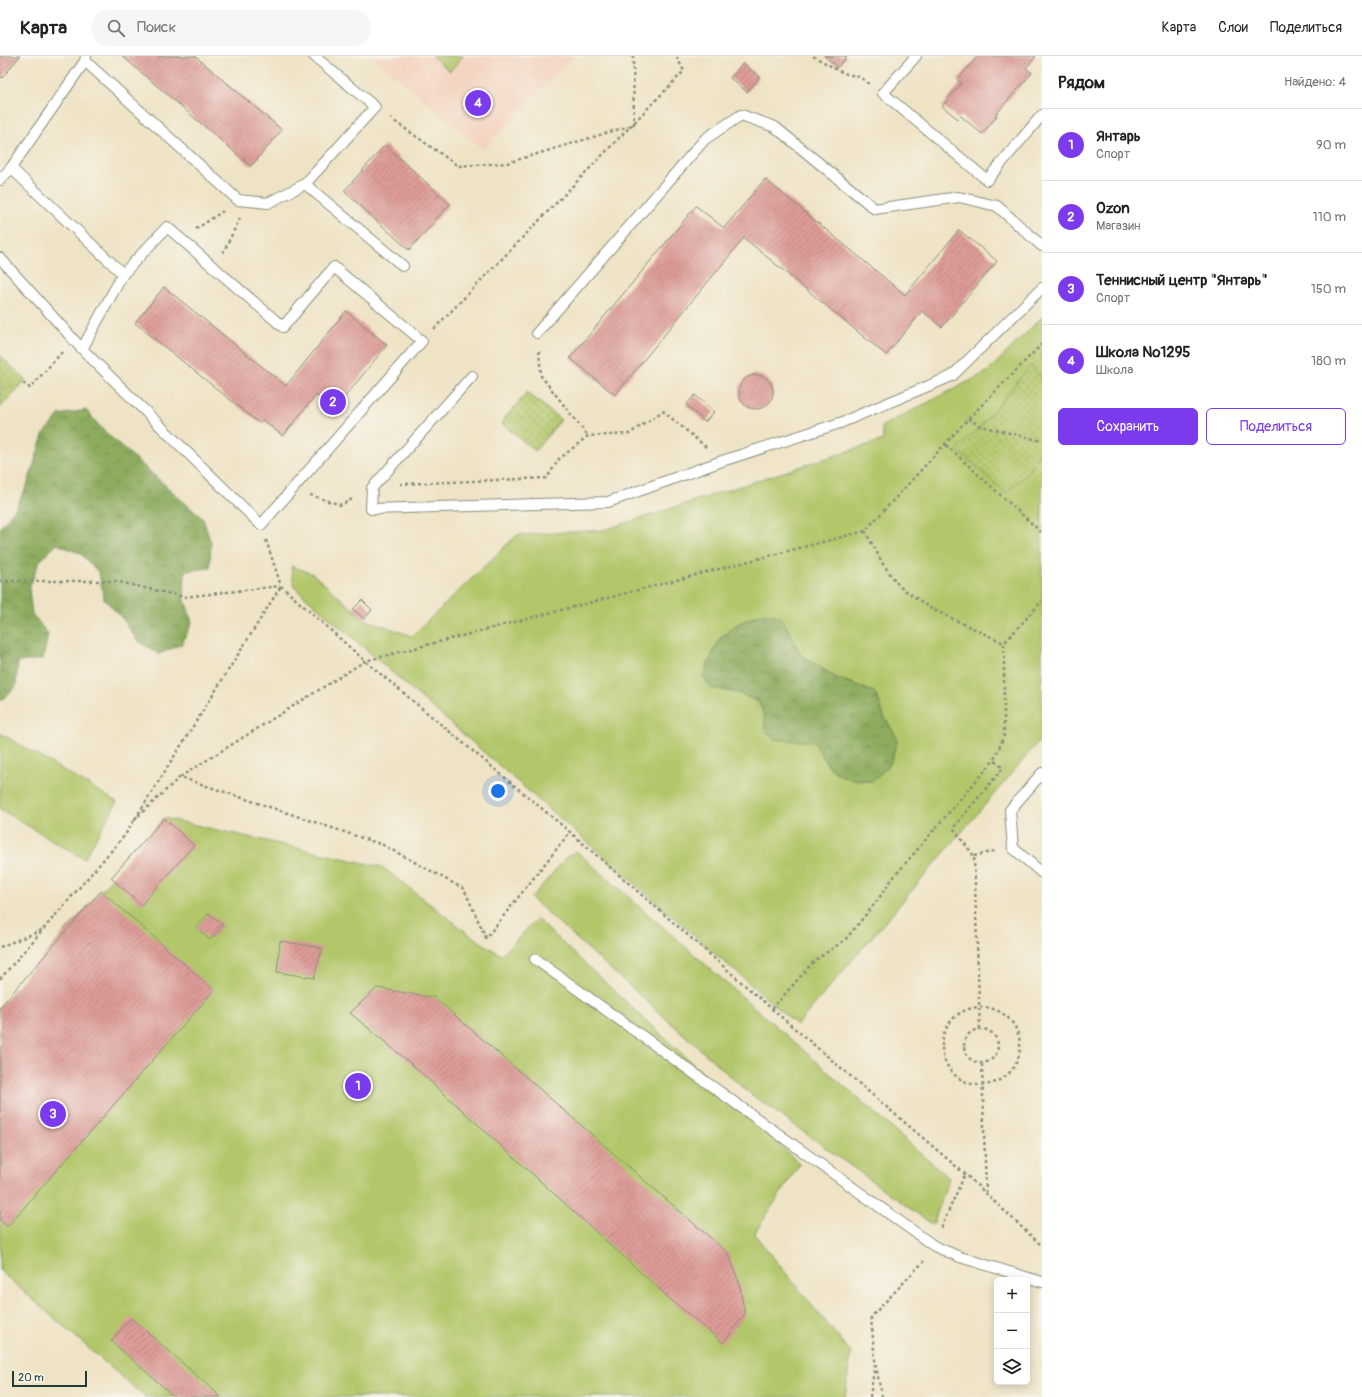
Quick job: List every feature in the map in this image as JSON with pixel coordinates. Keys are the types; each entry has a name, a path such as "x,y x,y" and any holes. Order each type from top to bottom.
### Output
{"lane":[{"path":"0,180 11,168 86,59 244,201 268,203 305,184 375,107 314,56"},
{"path":"916,56 883,93 987,180 1042,115"},
{"path":"537,333 706,139 741,115 775,127 875,209 959,197 997,206 1042,246"},
{"path":"11,168 124,274"},
{"path":"305,184 403,266"},
{"path":"0,258 82,349 261,525 422,341 334,267 283,327 167,227 124,274 82,349"},
{"path":"472,376 372,488 371,509 608,502 722,461 840,423 952,376 1042,288"},
{"path":"1042,773 1010,810 1012,848 1042,873"},
{"path":"536,958 934,1246 960,1257 1042,1282"}],"path":[{"path":"633,56 634,125"},
{"path":"422,341 634,125 684,71 676,56"},
{"path":"813,56 843,73 860,77 883,93"},
{"path":"375,107 458,166 507,164 634,125"},
{"path":"181,239 244,201"},
{"path":"215,268 244,201"},
{"path":"537,333 541,376 588,436"},
{"path":"134,820 180,777 365,661 865,531 968,420 1042,344"},
{"path":"23,383 30,388 63,350"},
{"path":"292,490 341,505 372,488 400,484 547,478 560,459 588,436 629,434 663,411 722,461"},
{"path":"968,420 981,426 1042,441"},
{"path":"946,445 1042,533"},
{"path":"261,525 281,586 365,661 570,832 772,1009 965,1174 1042,1246"},
{"path":"865,531 883,564 899,586 930,608 1004,643"},
{"path":"0,581 115,581 184,597 281,586"},
{"path":"0,979 125,835 281,586"},
{"path":"772,1009 814,961 845,940 877,901 892,879 994,760 1004,736 1004,643 1042,601"},
{"path":"980,1029 974,856 953,828 1004,768 994,760"},
{"path":"180,777 382,845 464,889 486,938 570,832"},
{"path":"974,856 1012,848"},
{"path":"0,947 42,930"},
{"path":"980,1006 991,1008 1002,1013 1011,1021 1017,1031 1020,1044 1016,1061 1006,1076 995,1082 982,1085 959,1079 950,1070 944,1060 942,1048 943,1036 948,1024 956,1015 967,1009 980,1006"},
{"path":"980,1029 988,1030 994,1035 998,1042 998,1050 995,1057 989,1062 982,1064 974,1062 968,1057 965,1051 964,1043 967,1036 973,1031 980,1029"},
{"path":"982,1064 986,1193"},
{"path":"882,1397 875,1361 871,1317 921,1264 934,1246 965,1174"},
{"path":"870,1397 875,1361"}],"shaded area":[{"path":"372,56 573,56 483,150"}],"green space":[{"path":"432,56 463,56 450,71"},
{"path":"1042,317 1042,738 797,1025 294,587 291,566 313,574 364,619 412,636 517,535 604,530 883,440 882,426 987,372","holes":["768,613 782,618 801,655 835,677 874,692 884,717 891,727 882,773 873,781 861,781 828,764 814,742 800,740 765,729 764,714 759,702 748,696 724,690 703,676 720,638 755,616"]},
{"path":"0,355 26,380 0,408"},
{"path":"1031,365 1042,380 1042,448 1031,470 1006,493 957,450 981,426"},
{"path":"527,392 561,420 535,451 501,423"},
{"path":"86,410 102,429 203,519 211,543 210,568 185,571 184,597 192,622 182,644 159,654 137,640 122,618 104,599 99,573 80,553 57,544 39,562 29,589 32,614 48,634 43,659 18,662 16,687 0,701 0,528 15,509 27,486 43,435 59,415"},
{"path":"768,613 782,618 801,655 835,677 874,692 884,717 898,739 890,764 874,781 848,778 837,773 827,764 814,742 773,739 765,729 764,714 759,702 736,692 711,688 703,676 719,642 732,627 753,617"},
{"path":"0,733 117,802 84,859 0,809"},
{"path":"164,818 382,867 470,935 501,955 537,919 800,1164 754,1234 851,1353 845,1397 145,1397 0,1271 0,1007"},
{"path":"576,851 949,1178 933,1225 748,1092 531,898 567,857"}],"building":[{"path":"0,56 20,56 2,78 0,76"},
{"path":"122,56 195,56 282,130 251,166"},
{"path":"824,56 847,56 838,67"},
{"path":"978,56 1036,56 1026,68 1032,73 995,115 997,116 982,134 961,116 958,119 942,106 961,83 957,80"},
{"path":"743,63 759,77 747,92 730,78"},
{"path":"385,145 450,204 409,250 344,191"},
{"path":"765,179 905,295 959,230 997,261 942,327 922,311 886,355 744,238 615,395 570,358 696,206 724,228"},
{"path":"164,287 286,386 346,311 387,345 334,410 316,395 283,436 263,420 259,423 135,323"},
{"path":"756,375 768,380 773,392 768,404 756,409 744,404 739,392 744,380"},
{"path":"695,395 714,412 705,422 686,405"},
{"path":"362,600 372,610 364,619 353,609"},
{"path":"164,818 194,845 141,905 111,878"},
{"path":"101,891 214,990 7,1227 0,1220 0,1007"},
{"path":"209,913 223,925 210,940 196,928"},
{"path":"280,941 322,948 314,978 277,972"},
{"path":"377,988 435,998 729,1254 739,1283 745,1314 723,1343 670,1299 409,1062 350,1013"},
{"path":"131,1318 221,1397 175,1397 111,1341"}],"place":[{"name":"Школа №1295","path":"478,103"},
{"name":"Ozon","path":"333,402"},
{"name":"Янтарь","path":"358,1086"},
{"name":"Теннисный центр \"Янтарь\"","path":"53,1114"}]}
